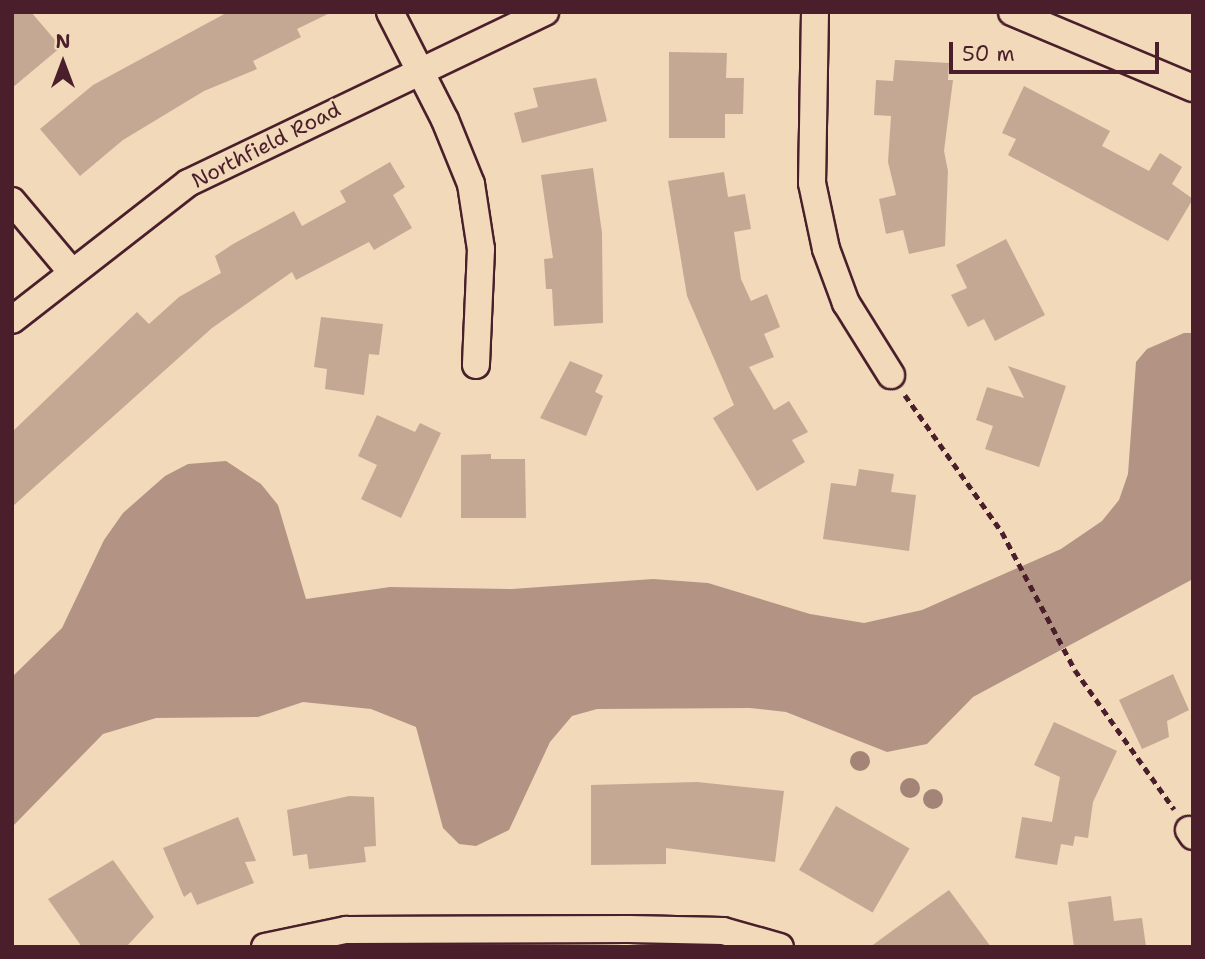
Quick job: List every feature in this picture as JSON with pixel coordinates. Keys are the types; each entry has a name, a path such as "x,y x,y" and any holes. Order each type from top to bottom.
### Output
{"street":[{"path":"390,12 471,184 481,249 476,365"},
{"name":"Northfield Road","path":"12,320 70,270 188,183 418,69 545,12"},
{"path":"815,12 812,183 826,249 846,303 891,374"},
{"path":"1012,12 1189,78"},
{"path":"12,201 70,270"},
{"path":"265,947 346,930 504,938 723,931 779,947"}],"path":[{"path":"916,410 1002,532 1075,670 1163,794"}],"shaded area":[{"path":"1184,333 1193,333 1193,579 973,697 927,744 887,752 786,712 750,708 597,709 572,716 550,742 509,830 476,846 459,844 443,828 416,727 371,709 303,702 258,717 156,718 103,734 12,827 12,677 62,628 104,540 123,513 165,476 188,464 226,461 261,484 278,505 306,599 390,587 512,589 653,579 708,583 810,614 864,623 922,610 1061,549 1102,521 1119,500 1128,474 1136,362 1147,349"}],"building":[{"path":"12,12 31,12 61,47 12,88"},
{"path":"228,12 332,12 297,29 301,37 253,61 257,69 204,91 123,140 80,176 40,129 93,85"},
{"path":"669,52 727,53 726,78 744,78 743,114 725,114 725,138 669,138"},
{"path":"895,60 949,63 948,80 953,80 944,151 948,171 945,246 909,254 903,230 886,234 879,199 896,195 888,162 891,116 874,115 876,80 893,81"},
{"path":"596,78 607,121 522,143 514,113 538,107 533,88"},
{"path":"1024,86 1110,131 1102,146 1149,171 1160,153 1182,167 1172,184 1193,199 1168,241 1008,155 1016,139 1002,133"},
{"path":"390,162 405,187 393,195 412,228 374,250 369,242 296,280 292,272 212,328 12,507 12,432 137,312 149,324 179,297 221,273 215,256 294,211 302,226 346,202 340,191"},
{"path":"593,168 602,233 603,323 554,326 552,289 546,289 544,259 553,258 541,175"},
{"path":"724,172 728,197 745,194 751,229 734,232 741,279 751,301 767,294 780,327 764,334 774,357 749,367 774,410 789,401 808,432 792,440 805,462 757,491 713,418 734,405 687,296 668,181"},
{"path":"1006,239 1045,315 995,341 984,319 968,327 951,295 967,288 956,265"},
{"path":"321,317 383,324 379,355 369,354 364,395 325,389 327,369 314,367"},
{"path":"570,361 603,375 595,392 603,396 586,436 540,418"},
{"path":"1008,366 1066,386 1039,467 985,449 993,426 976,420 987,387 1024,398"},
{"path":"377,415 415,432 420,423 441,433 401,518 361,499 377,465 358,456"},
{"path":"491,454 491,459 525,459 526,518 461,518 461,455"},
{"path":"859,469 894,474 891,492 916,495 909,551 823,539 831,483 856,486"},
{"path":"1173,674 1189,710 1167,721 1169,737 1142,749 1119,700"},
{"path":"1054,722 1117,751 1093,802 1088,838 1075,836 1073,846 1061,844 1057,865 1015,858 1022,817 1052,822 1060,777 1034,765"},
{"path":"697,782 784,791 775,862 666,848 666,864 591,865 591,785"},
{"path":"349,796 374,797 376,846 364,847 366,862 309,869 307,854 293,856 287,810"},
{"path":"836,806 910,848 873,913 799,870"},
{"path":"238,817 256,861 245,862 254,883 197,905 191,892 184,897 163,848"},
{"path":"113,860 154,917 126,947 82,947 48,899"},
{"path":"949,890 991,947 870,947 896,928"},
{"path":"1111,896 1114,921 1142,918 1146,947 1074,947 1068,902"}]}
